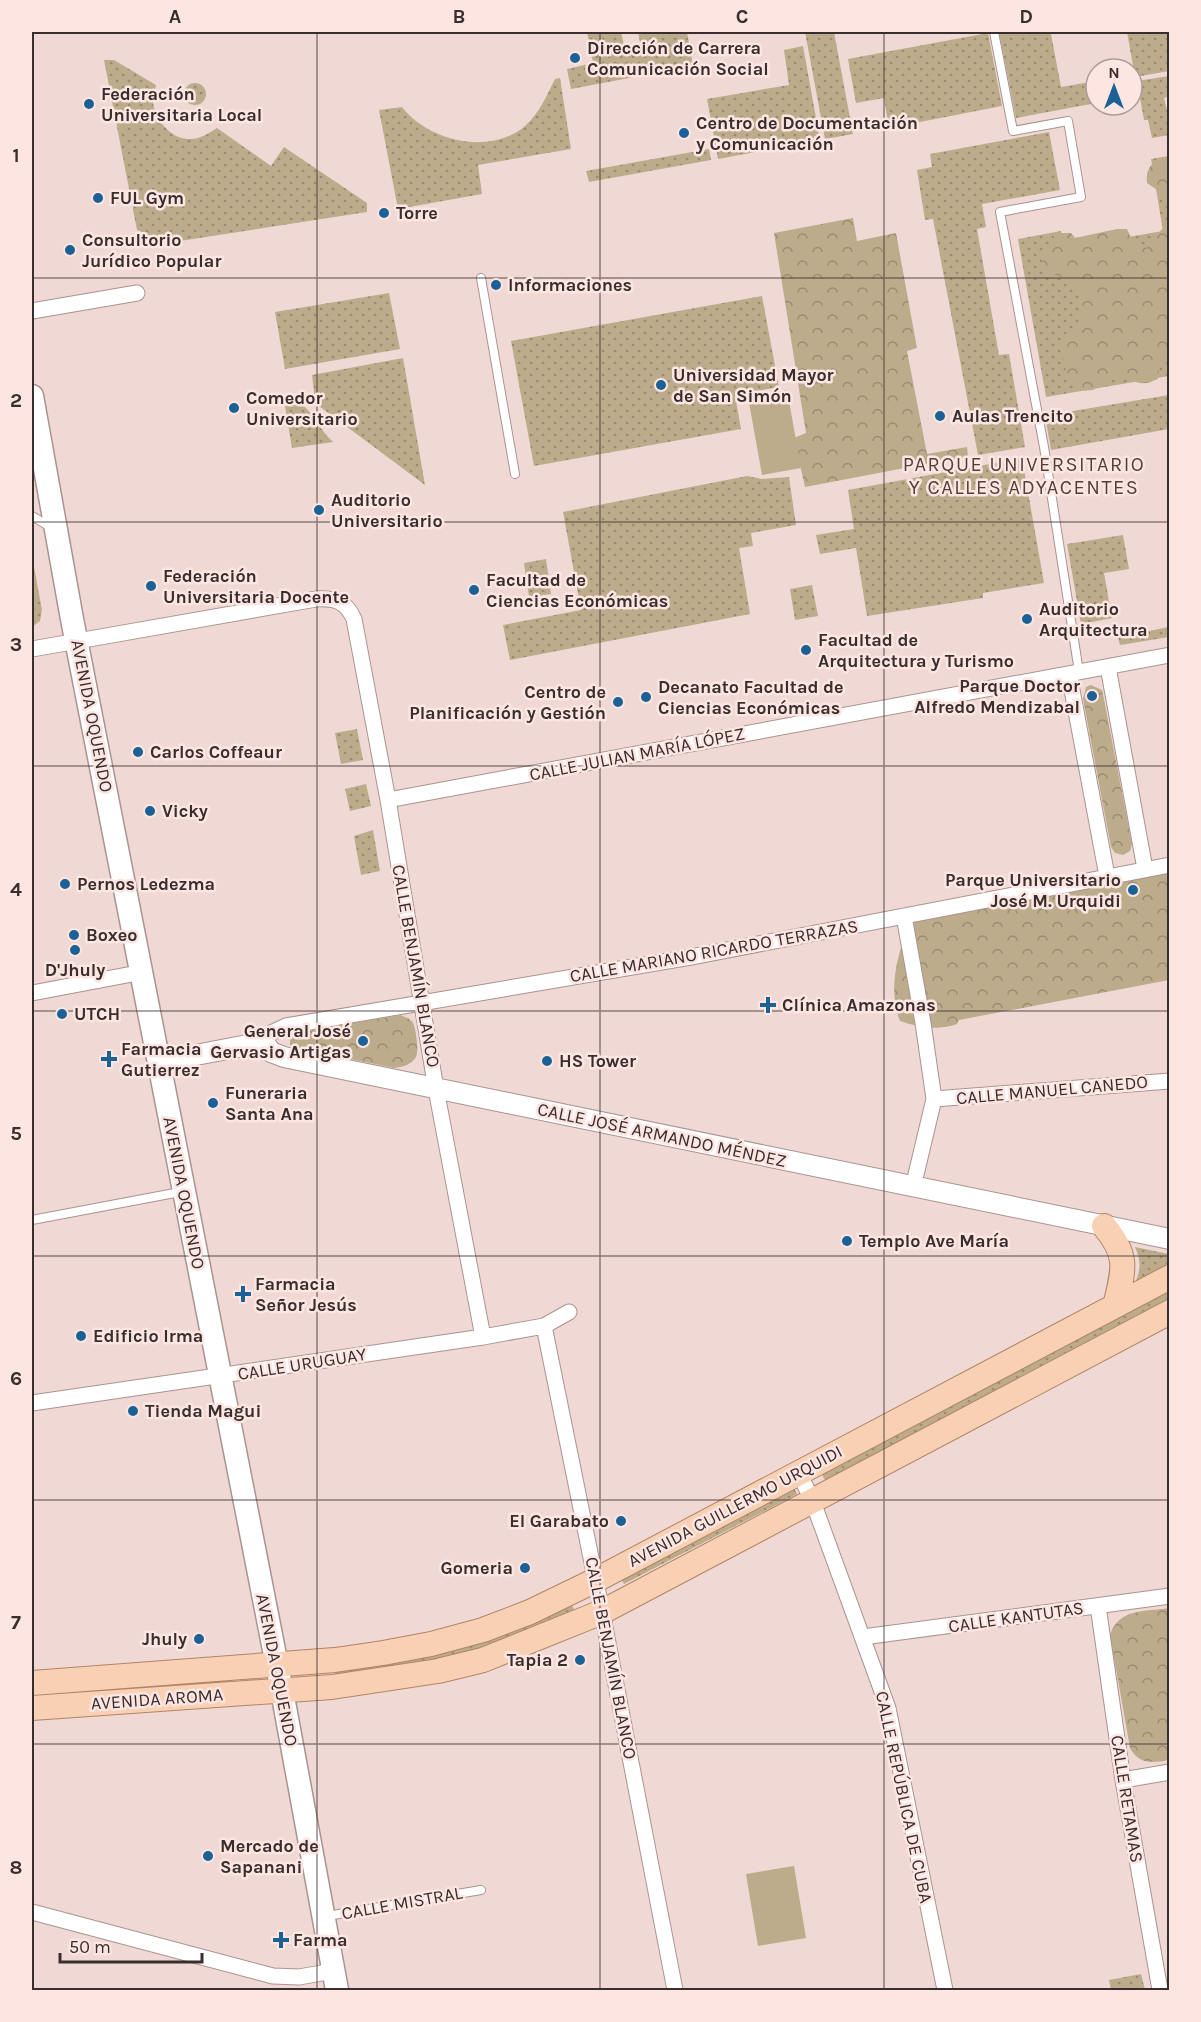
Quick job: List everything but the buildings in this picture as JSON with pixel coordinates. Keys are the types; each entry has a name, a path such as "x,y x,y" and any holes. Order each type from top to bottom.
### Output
{"main road":[{"name":"AVENIDA OQUENDO","path":"32,396 34,423 282,1691 335,1981"},
{"path":"1104,1226 1117,1241 1123,1259 1123,1274 1115,1306"},
{"name":"AVENIDA GUILLERMO URQUIDI","path":"276,1663 335,1660 431,1644 483,1630 530,1612 596,1580 1170,1277"},
{"name":"AVENIDA GUILLERMO URQUIDI","path":"282,1691 332,1688 438,1671 483,1660 603,1612 1170,1312"},
{"name":"AVENIDA AROMA","path":"32,1683 276,1663"},
{"name":"AVENIDA AROMA","path":"32,1708 282,1691"}],"street":[{"path":"32,311 137,292"},
{"name":"CALLE BENJAMÍN BLANCO","path":"77,641 316,599 339,601 348,607 354,619 388,800 436,1089 483,1337"},
{"path":"32,649 77,641"},
{"name":"CALLE JULIAN MARÍA LÓPEZ","path":"388,800 1170,656"},
{"path":"1108,667 1145,869"},
{"path":"1074,673 1107,876"},
{"name":"CALLE MARIANO RICARDO TERRAZAS","path":"264,1042 271,1033 286,1026 691,957 1170,865"},
{"path":"904,916 934,1099 914,1187"},
{"path":"32,993 143,972"},
{"path":"159,1062 264,1042"},
{"name":"CALLE JOSÉ ARMANDO MÉNDEZ","path":"264,1042 271,1052 284,1057 1170,1239"},
{"name":"CALLE MANUEL CANEDO","path":"934,1099 1170,1081"},
{"name":"CALLE URUGUAY","path":"32,1403 483,1337 544,1326 569,1312"},
{"name":"CALLE BENJAMÍN BLANCO","path":"544,1326 603,1612 675,1990"},
{"name":"CALLE REPÚBLICA DE CUBA","path":"799,1473 813,1502 888,1708 945,1990"},
{"name":"CALLE KANTUTAS","path":"863,1637 1170,1596"},
{"name":"CALLE RETAMAS","path":"1098,1606 1123,1780 1160,1990"},
{"path":"1123,1780 1170,1772"},
{"path":"32,1912 273,1976 335,1981"}],"lane":[{"path":"994,32 1012,131 1068,121 1081,197 1000,212 1044,447 1074,673"},
{"path":"481,278 515,474"},
{"path":"32,516 56,530"},
{"path":"32,1220 184,1191"},
{"name":"CALLE MISTRAL","path":"323,1917 481,1890"}],"green space":[{"path":"587,32 621,32 625,50 641,47 638,32 687,32 693,66 571,89 567,69 593,63"},
{"path":"805,32 834,32 853,134 825,139"},
{"path":"999,32 1063,32 1051,34 1061,87 1084,83 1084,105 1016,118"},
{"path":"1127,32 1169,32 1169,71 1144,75 1144,57 1131,57"},
{"path":"988,33 1002,106 889,128 884,98 856,103 848,59"},
{"path":"803,46 820,140 718,159 707,99 789,85 784,50"},
{"path":"104,60 114,60 156,85 153,100 156,114 164,127 176,136 197,138 217,128 271,166 284,147 367,203 367,212 167,243 137,230"},
{"path":"1169,76 1169,96 1164,98 1169,119 1169,135 1152,138 1148,120 1144,120 1143,117 1144,80"},
{"path":"560,78 571,149 478,165 482,194 398,209 379,110 402,107 427,129 443,136 478,142 495,140 511,135 525,126 539,110 555,79"},
{"path":"195,83 203,86 206,94 203,102 195,105 187,102 184,94 187,86"},
{"path":"1049,132 1060,190 982,204 986,227 977,229 999,355 1009,354 1025,447 978,455 933,219 925,220 917,170 932,167 930,154"},
{"path":"709,149 711,160 589,182 586,171"},
{"path":"1169,156 1169,376 1046,397 1018,239 1061,231 1064,248 1163,231 1151,159"},
{"path":"1170,157 1169,198 1147,183 1147,172 1155,162"},
{"path":"853,218 857,241 896,233 917,348 907,351 927,454 967,447 968,456 805,487 794,438 806,433 774,233"},
{"path":"1166,224 1170,224 1169,354 1159,365 1158,379 1140,383 1123,375 1108,380 1093,390 1078,391 1065,369 1061,343 1066,333 1076,325 1080,318 1081,297 1075,286 1066,278 1047,274 1042,267 1044,255 1056,233 1071,233 1075,238 1127,229 1134,244 1147,248"},
{"path":"389,293 400,349 285,369 275,312"},
{"path":"762,296 779,387 735,395 741,429 534,466 511,341"},
{"path":"403,358 425,485 311,400 314,392 312,375"},
{"path":"787,390 801,468 762,475 748,397"},
{"path":"1169,395 1169,429 1051,450 1046,421 1049,415"},
{"path":"301,404 333,442 292,448 285,406"},
{"path":"1022,458 1044,583 983,593 983,598 867,616 856,548 820,554 816,535 854,529 848,490"},
{"path":"747,476 762,479 789,477 796,525 751,533 753,546 739,548 750,614 510,660 503,625 581,610 563,512"},
{"path":"1123,535 1129,569 1104,573 1112,618 1081,624 1067,544"},
{"path":"32,556 42,610 40,621 32,627"},
{"path":"546,559 551,594 529,597 524,563"},
{"path":"812,585 818,616 795,620 790,589"},
{"path":"1169,627 1169,637 1120,645 1118,637"},
{"path":"1091,685 1102,690 1132,844 1130,851 1123,855 1115,853 1111,847 1083,699 1086,687"},
{"path":"357,729 363,760 341,764 335,733"},
{"path":"366,784 371,806 350,811 345,789"},
{"path":"373,830 380,871 361,875 354,836"},
{"path":"1169,869 1169,980 959,1020 957,1024 950,1026 935,1028 900,1021 896,1009 894,984 898,959 910,922"},
{"path":"400,1015 413,1023 417,1045 416,1057 412,1062 403,1066 394,1068 292,1047 290,1044 290,1036 294,1033"},
{"path":"1135,1247 1169,1254 1169,1265 1135,1283 1140,1265"},
{"path":"1169,1290 1169,1298 825,1480 821,1473"},
{"path":"794,1488 797,1494 624,1584 621,1578"},
{"path":"571,1604 575,1611 519,1635 461,1655 411,1667 335,1679 335,1671 419,1658"},
{"path":"1169,1608 1169,1760 1147,1762 1134,1754 1130,1748 1110,1635 1114,1626 1126,1616 1142,1611"},
{"path":"794,1866 806,1938 758,1946 746,1874"},
{"path":"1141,1974 1145,1990 1111,1990 1109,1980"}],"place":[{"name":"Dirección de Carrera Comunicación Social","path":"575,58"},
{"name":"Federación Universitaria Local","path":"89,104"},
{"name":"Centro de Documentación y Comunicación","path":"684,133"},
{"name":"FUL Gym","path":"98,198"},
{"name":"Torre","path":"384,213"},
{"name":"Consultorio Jurídico Popular","path":"70,250"},
{"name":"Informaciones","path":"496,285"},
{"name":"Universidad Mayor de San Simón","path":"661,385"},
{"name":"Comedor Universitario","path":"234,408"},
{"name":"Aulas Trencito","path":"940,416"},
{"name":"Auditorio Universitario","path":"319,510"},
{"name":"Federación Universitaria Docente","path":"151,586"},
{"name":"Facultad de Ciencias Económicas","path":"474,590"},
{"name":"Auditorio Arquitectura","path":"1027,619"},
{"name":"Facultad de Arquitectura y Turismo","path":"806,650"},
{"name":"Parque Doctor Alfredo Mendizabal","path":"1092,696"},
{"name":"Decanato Facultad de Ciencias Económicas","path":"646,697"},
{"name":"Centro de Planificación y Gestión","path":"618,702"},
{"name":"Carlos Coffeaur","path":"138,752"},
{"name":"Vicky","path":"150,811"},
{"name":"Pernos Ledezma","path":"65,884"},
{"name":"Parque Universitario José M. Urquidi","path":"1133,890"},
{"name":"Boxeo","path":"74,935"},
{"name":"D'Jhuly","path":"75,950"},
{"name":"Clínica Amazonas","path":"768,1005"},
{"name":"UTCH","path":"62,1014"},
{"name":"General José Gervasio Artigas","path":"363,1041"},
{"name":"Farmacia Gutierrez","path":"109,1059"},
{"name":"HS Tower","path":"547,1061"},
{"name":"Funeraria Santa Ana","path":"213,1103"},
{"name":"Templo Ave María","path":"847,1241"},
{"name":"Farmacia Señor Jesús","path":"243,1294"},
{"name":"Edificio Irma","path":"81,1336"},
{"name":"Tienda Magui","path":"133,1411"},
{"name":"El Garabato","path":"621,1521"},
{"name":"Gomeria","path":"525,1568"},
{"name":"Jhuly","path":"199,1639"},
{"name":"Tapia 2","path":"580,1660"},
{"name":"Mercado de Sapanani","path":"208,1856"},
{"name":"Farma","path":"281,1940"}],"district":[{"name":"PARQUE UNIVERSITARIO Y CALLES ADYACENTES","path":"1024,476"}]}
